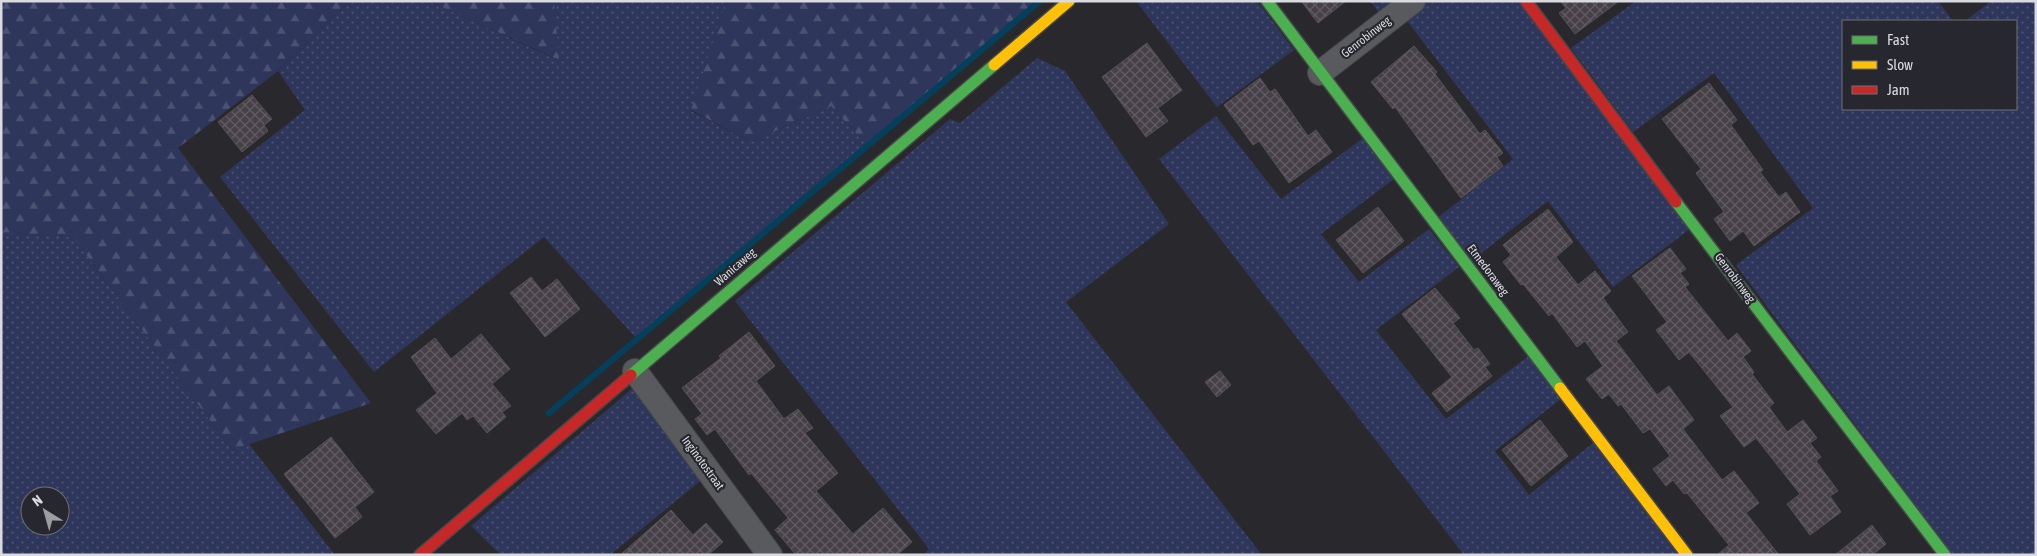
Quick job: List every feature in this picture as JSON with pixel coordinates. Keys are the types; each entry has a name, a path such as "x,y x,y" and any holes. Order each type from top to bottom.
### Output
{"street":[{"name":"Wanicaweg","path":"420,555 1069,1"},
{"name":"Etmedoraweg","path":"1266,1 1687,555"},
{"name":"Genrobinweg","path":"1320,73 1413,1"},
{"name":"Genrobinweg","path":"1526,1 1633,146 1945,555"},
{"name":"Inginotostraat","path":"636,371 770,555"}],"green space":[{"path":"1,1 349,1 278,71 178,148 371,403 232,450 73,237 1,232"},
{"path":"349,1 429,1 558,60 554,1 726,1 691,111 751,142 831,106 867,145 636,338 544,237 374,372 220,177 305,110 278,71"},
{"path":"429,1 554,1 559,60"},
{"path":"726,1 1040,1 867,145 831,106 751,142 691,110"},
{"path":"1136,1 1257,1 1294,50 1217,107"},
{"path":"1370,1 1405,1 1383,18"},
{"path":"1424,1 1520,1 1690,229 1613,287 1548,201 1470,262 1437,218 1513,159 1404,17"},
{"path":"1636,1 1938,1 1952,20 1842,20 1842,110 2017,110 2017,20 1966,20 1991,1 2036,1 2036,555 1953,555 1736,265 1813,208 1714,73 1633,132 1571,48"},
{"path":"1037,58 1065,71 1169,224 1066,302 1262,555 923,555 929,549 735,301 950,119 960,123"},
{"path":"1216,116 1281,199 1363,138 1394,179 1321,234 1359,282 1429,229 1459,267 1376,330 1446,419 1530,355 1562,398 1495,451 1529,495 1594,442 1679,555 1464,555 1159,159"},
{"path":"1,232 73,237 232,450 249,444 335,555 1,555"},
{"path":"634,387 705,477 610,555 501,555 471,526"}],"building":[{"path":"1301,1 1346,1 1318,23"},
{"path":"1560,1 1619,1 1575,34 1559,13 1566,8"},
{"path":"1147,43 1182,90 1158,108 1168,121 1146,137 1102,77"},
{"path":"1414,46 1437,72 1435,74 1480,134 1485,130 1503,153 1497,157 1503,166 1461,198 1395,107 1393,109 1371,82"},
{"path":"1260,78 1270,92 1275,89 1308,136 1316,130 1332,152 1289,183 1259,141 1253,145 1224,105"},
{"path":"1709,83 1737,120 1731,125 1763,170 1760,172 1779,197 1786,192 1800,212 1754,246 1743,231 1730,241 1714,219 1724,212 1696,173 1701,169 1662,119"},
{"path":"252,95 272,119 264,125 268,131 242,152 218,122"},
{"path":"1378,207 1404,241 1363,273 1336,240"},
{"path":"1548,209 1573,242 1556,257 1578,285 1595,271 1611,291 1603,298 1628,332 1616,341 1657,395 1669,386 1694,420 1683,429 1722,480 1734,471 1759,503 1746,513 1779,555 1717,555 1729,545 1687,493 1684,494 1673,480 1666,486 1653,469 1670,456 1650,429 1643,433 1621,404 1618,406 1609,394 1602,399 1586,379 1603,366 1585,341 1577,347 1552,313 1549,316 1503,262 1511,255 1503,245"},
{"path":"1670,248 1686,269 1680,273 1689,284 1685,287 1728,341 1737,333 1751,351 1743,357 1754,372 1752,374 1774,403 1769,407 1787,432 1803,420 1817,438 1810,443 1821,457 1816,461 1838,491 1830,496 1841,512 1810,535 1787,504 1800,494 1756,438 1744,447 1720,416 1733,407 1689,352 1679,360 1656,330 1667,322 1632,276"},
{"path":"531,277 542,291 557,279 580,309 545,337 510,293"},
{"path":"1435,288 1460,318 1453,323 1474,350 1478,348 1490,364 1485,367 1492,376 1447,412 1432,393 1452,377 1402,314"},
{"path":"749,332 775,366 756,381 784,419 798,409 813,428 805,433 838,473 816,491 853,534 883,508 912,542 897,555 796,555 775,530 788,518 751,473 749,475 715,429 707,435 695,419 702,414 682,388 721,358 719,356"},
{"path":"481,334 510,369 492,384 511,406 502,412 506,417 487,433 473,416 467,420 462,413 436,434 416,410 437,393 411,357 435,338 451,359"},
{"path":"1220,371 1231,385 1217,397 1205,382"},
{"path":"1540,420 1568,456 1531,486 1502,450"},
{"path":"331,437 374,492 355,507 362,517 335,538 284,474"},
{"path":"671,510 693,535 706,523 723,542 708,555 620,555"},
{"path":"1872,525 1886,544 1872,555 1835,555"}],"waterway":[{"path":"549,413 1040,1"}],"traffic: fast":[{"path":"1267,1 1560,388"},
{"path":"631,375 994,65"},
{"path":"1676,202 1945,555"}],"traffic: slow":[{"path":"994,65 1069,1"},
{"path":"1560,388 1687,555"}],"traffic: jam":[{"path":"1526,1 1676,202"},
{"path":"420,555 631,375"}]}
